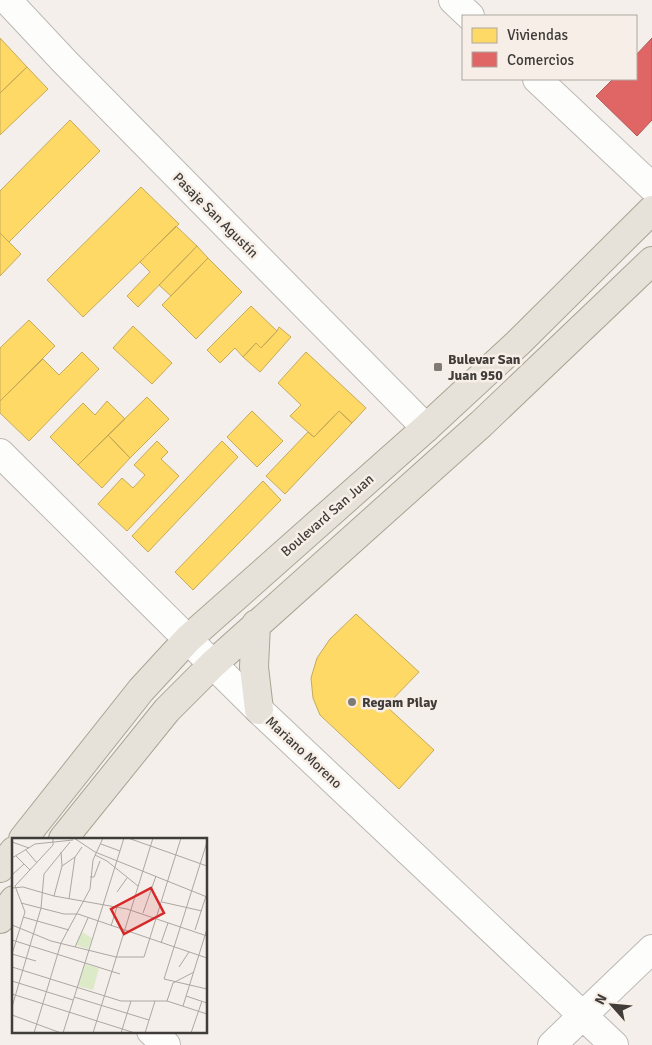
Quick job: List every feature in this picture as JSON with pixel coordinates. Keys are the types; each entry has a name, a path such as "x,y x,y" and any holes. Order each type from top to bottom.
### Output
{"main road":[{"name":"Boulevard San Juan","path":"24,838 141,690 188,639 426,428 518,343 652,210"},
{"path":"64,838 167,710 256,624 481,424 652,261"},
{"path":"256,624 254,667 260,710"},
{"path":"0,868 12,853"},
{"path":"0,918 12,903"}],"street":[{"name":"Pasaje San Agustín","path":"7,0 65,62 426,428"},
{"path":"453,0 469,15"},
{"path":"538,80 652,187"},
{"name":"Mariano Moreno","path":"0,454 260,710 614,1045"},
{"path":"552,1045 652,949"},
{"path":"152,1032 166,1045"}],"building: Viviendas":[{"path":"0,38 27,67 0,93"},
{"path":"27,67 48,89 0,135 0,93"},
{"path":"70,120 100,151 9,242 0,233 0,191"},
{"path":"141,187 179,224 83,317 47,280"},
{"path":"176,226 197,246 138,307 127,296 150,272 140,262"},
{"path":"0,233 21,254 0,276"},
{"path":"197,246 208,258 171,296 159,285"},
{"path":"208,258 242,292 196,339 162,305"},
{"path":"251,306 277,331 261,348 256,343 243,357 235,348 220,363 207,350"},
{"path":"29,320 55,346 0,401 0,348"},
{"path":"133,326 172,363 152,384 113,348"},
{"path":"279,327 291,337 260,372 243,357 256,343 261,348"},
{"path":"82,352 99,369 29,441 0,413 0,401 43,359 59,375"},
{"path":"306,352 366,408 352,423 339,411 314,437 290,416 301,405 278,383"},
{"path":"147,397 169,419 130,458 108,435"},
{"path":"107,401 125,419 78,465 50,437 83,403 95,415"},
{"path":"252,411 283,441 257,467 227,437"},
{"path":"339,411 352,423 285,494 266,476 308,432 314,437"},
{"path":"108,435 130,458 102,488 78,465"},
{"path":"157,441 168,452 161,459 179,476 127,531 98,504 122,478 133,488 145,475 134,465"},
{"path":"222,441 238,457 148,552 132,536"},
{"path":"263,481 281,500 193,590 175,572"},
{"name":"Regam Pilay","path":"356,614 419,672 386,706 434,750 399,789 320,715 313,698 311,678 317,658 330,639"}],"building: Comercios":[{"path":"652,38 652,120 637,136 596,96 612,80 637,80 637,54"}],"place":[{"name":"Bulevar San Juan 950","path":"438,367"},
{"name":"Regam Pilay","path":"352,702"}]}
